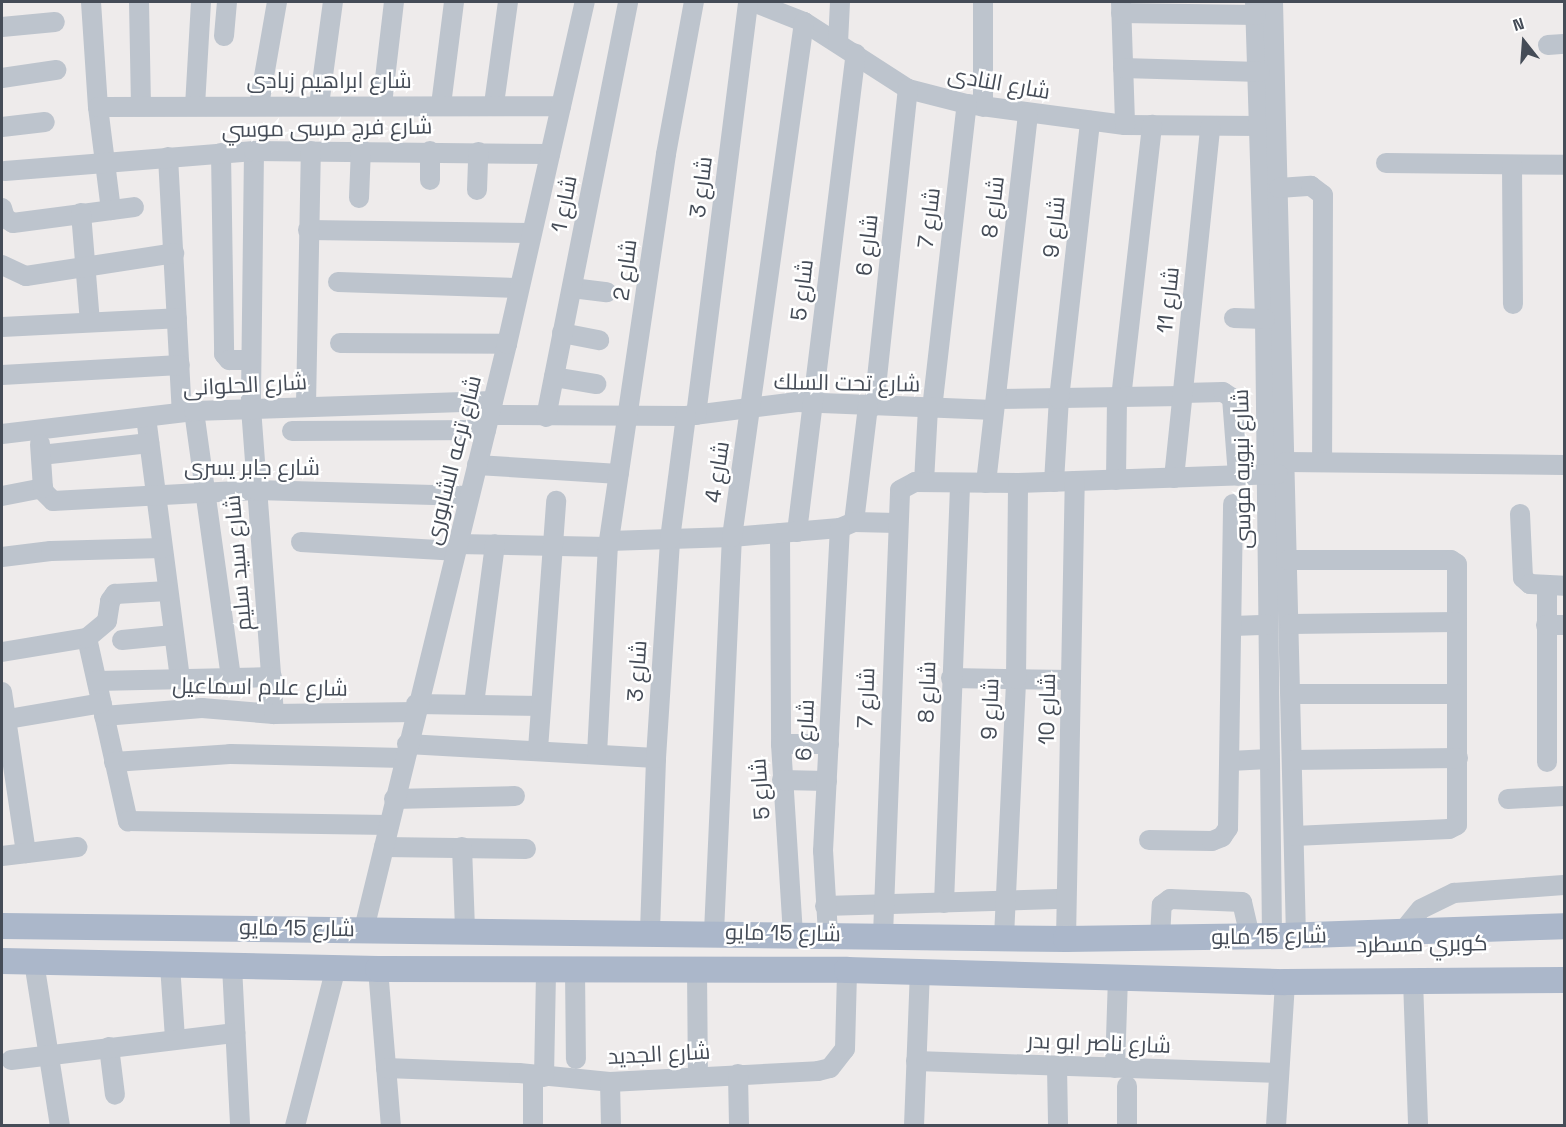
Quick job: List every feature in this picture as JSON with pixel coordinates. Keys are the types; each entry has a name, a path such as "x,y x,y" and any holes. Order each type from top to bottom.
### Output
{"main road":[{"name":"شارع 15 مايو","path":"2,926 650,931 1066,939 1275,936 1395,947 1564,926"},
{"name":"كوبري مسطرد","path":"1285,982 1307,969 1395,947 1564,942"},
{"name":"كوبري مسطرد","path":"1395,947 1564,964"},
{"name":"شارع 15 مايو","path":"2,961 378,969 847,970 1285,982 1564,980"}],"street":[{"path":"91,2 98,107 111,210"},
{"path":"139,2 141,106"},
{"path":"195,106 201,2"},
{"path":"224,36 227,2"},
{"path":"259,105 277,2"},
{"path":"319,105 333,2"},
{"path":"382,104 394,2"},
{"path":"441,105 454,2"},
{"path":"494,104 508,2"},
{"name":"شارع ترعه الشابورى","path":"364,929 405,751 507,344 517,288 585,2"},
{"name":"شارع 1","path":"546,417 628,2"},
{"name":"شارع 2","path":"597,754 609,544 666,154 694,2"},
{"name":"شارع النادى","path":"751,2 776,6 856,54 908,89 975,106 1028,115 1125,125 1261,126"},
{"name":"شارع 3","path":"650,931 656,758 670,538 691,415 751,2"},
{"path":"838,43 840,2"},
{"name":"شارع 7","path":"883,935 900,490 906,484 924,482 930,408 975,106 982,2"},
{"name":"شارع نبويه موسى","path":"1273,2 1280,188 1294,836 1275,936"},
{"path":"1125,125 1121,7 1255,8"},
{"name":"شارع نبويه موسى","path":"1255,8 1260,72 1269,759 1275,936"},
{"path":"2,27 55,22"},
{"name":"شارع 4","path":"714,932 732,537 752,409 804,22"},
{"name":"شارع 5","path":"793,934 781,744 788,532 813,403 856,54"},
{"path":"1123,68 1260,72"},
{"path":"2,78 56,70"},
{"name":"شارع 6","path":"828,934 825,906 827,781 847,525 871,406 908,89"},
{"name":"شارع ابراهيم زبادى","path":"98,107 382,104 561,106"},
{"name":"شارع 8","path":"986,483 1028,115"},
{"name":"شارع 9","path":"1054,482 1059,399 1090,121"},
{"path":"2,127 45,122"},
{"path":"1116,480 1119,398 1152,125"},
{"name":"شارع 11","path":"1174,478 1210,127"},
{"path":"359,198 361,149"},
{"name":"شارع فرج مرسى موسي","path":"4,171 105,161 254,151 361,149 550,154"},
{"name":"شارع سيد سليم","path":"254,151 250,408 273,714"},
{"path":"306,405 310,151"},
{"path":"430,151 430,180"},
{"path":"477,152 477,190"},
{"path":"221,153 224,354 229,360 251,360"},
{"path":"168,157 180,365 204,492 231,678"},
{"path":"1386,164 1564,165"},
{"path":"1512,165 1513,304"},
{"path":"1280,188 1311,186 1323,195 1322,462"},
{"path":"2,208 5,218 13,223 134,207"},
{"path":"81,213 90,322"},
{"path":"308,230 530,233"},
{"path":"2,265 26,276 174,253"},
{"path":"338,282 517,288"},
{"path":"572,288 607,292"},
{"path":"2,327 177,318"},
{"path":"1234,318 1264,319"},
{"path":"562,333 599,340"},
{"path":"340,343 507,344"},
{"path":"2,375 180,365"},
{"path":"554,377 596,384"},
{"name":"شارع تحت السلك","path":"490,415 627,418 691,415 752,409 782,403 930,408 1059,399 1223,392 1232,398 1238,476"},
{"name":"شارع الحلوانى","path":"2,434 188,412 306,405 490,415"},
{"path":"292,431 490,415"},
{"path":"146,417 180,680"},
{"path":"2,496 41,489 38,429"},
{"path":"41,455 149,443"},
{"path":"924,482 1018,483 1266,475 1287,468 1322,462 1564,465"},
{"path":"477,465 619,474"},
{"name":"شارع 10","path":"1066,939 1075,481"},
{"name":"شارع 9","path":"1004,937 1016,679 1018,483"},
{"name":"شارع 8","path":"944,903 960,484"},
{"name":"شارع جابر يسرى","path":"41,489 53,501 155,493 256,490 469,496"},
{"path":"538,749 556,501"},
{"path":"1149,840 1212,840 1222,837 1229,823 1233,504"},
{"path":"1520,513 1523,578 1530,584 1556,585 1555,681 1547,762"},
{"path":"301,542 456,548 495,544 609,544 670,538 732,537 847,525 897,523"},
{"path":"474,704 495,544"},
{"path":"2,557 51,551 162,548"},
{"path":"1288,560 1451,560 1457,568 1458,820 1449,828 1294,836"},
{"path":"2,652 87,638 107,621 110,601 115,594 168,591"},
{"path":"1290,624 1457,622"},
{"path":"1233,626 1268,625"},
{"path":"122,640 173,635"},
{"path":"87,638 128,821 389,825"},
{"path":"97,681 272,677"},
{"path":"951,678 1071,680"},
{"path":"2,692 9,794 26,853"},
{"path":"1291,694 1457,694"},
{"name":"شارع علام اسماعيل","path":"4,720 103,710 202,708 273,714 474,704 541,706"},
{"path":"781,744 829,744"},
{"path":"114,762 230,754 538,749 656,758"},
{"path":"1292,760 1458,758"},
{"path":"1230,760 1269,759"},
{"path":"782,780 827,781"},
{"path":"394,799 515,796"},
{"path":"1508,799 1564,796"},
{"path":"2,856 77,847"},
{"path":"384,847 526,849"},
{"path":"462,847 465,929"},
{"path":"1395,947 1421,909 1454,893 1564,885"},
{"path":"825,906 1066,899"},
{"path":"1160,938 1162,905 1170,899 1242,902 1275,936"},
{"path":"34,962 60,1125"},
{"path":"170,964 175,1039"},
{"path":"232,966 240,1125"},
{"path":"295,1125 336,968"},
{"path":"378,969 391,1125"},
{"path":"532,1125 539,1076 546,969"},
{"path":"697,969 698,1076"},
{"path":"575,970 576,1059"},
{"name":"شارع الجديد","path":"386,1068 610,1082 818,1071 840,1060 845,1049 847,970"},
{"path":"914,1125 920,972"},
{"path":"1115,1068 1118,977"},
{"path":"1413,980 1418,1125"},
{"path":"1276,1125 1285,982"},
{"path":"10,1060 235,1033"},
{"path":"109,1047 115,1095"},
{"name":"شارع ناصر ابو بدر","path":"916,1061 1279,1073"},
{"path":"1058,1066 1058,1125"},
{"path":"738,1074 738,1125"},
{"path":"610,1082 611,1125"},
{"path":"1126,1125 1127,1086"}]}
